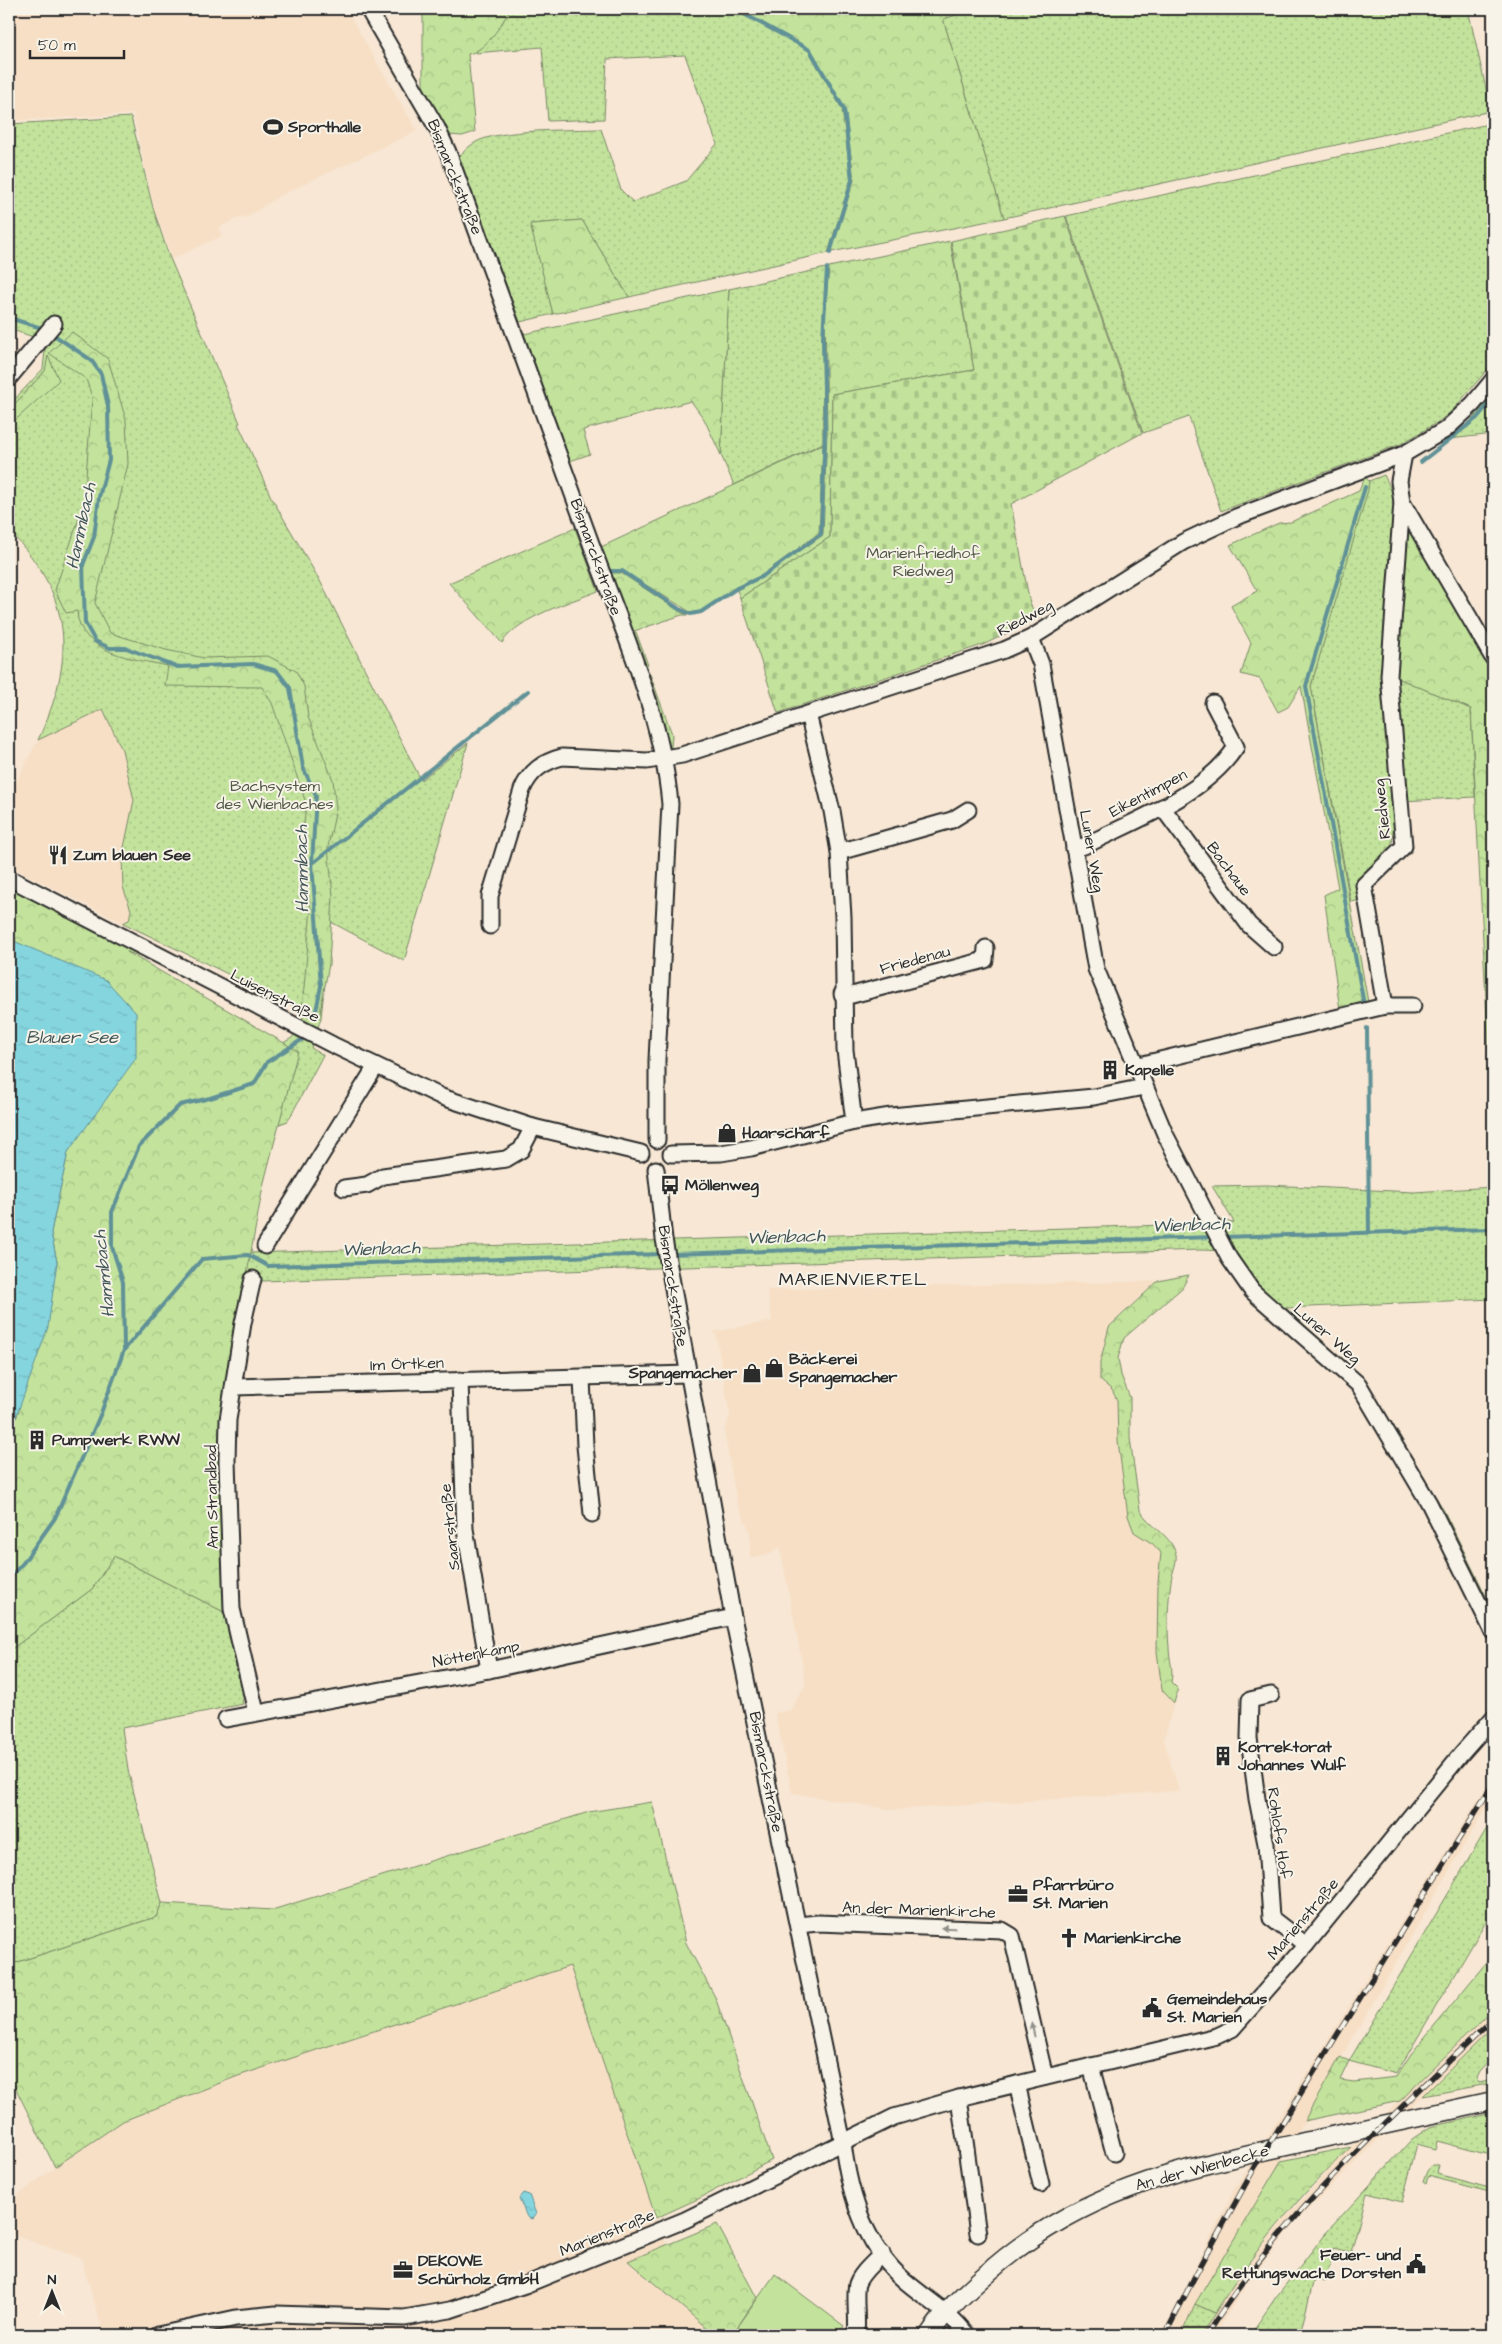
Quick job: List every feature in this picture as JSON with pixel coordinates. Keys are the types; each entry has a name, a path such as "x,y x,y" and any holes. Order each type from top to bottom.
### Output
{"street":[{"name":"Bismarckstraße","path":"368,9 437,128 448,152 621,626 643,688 664,759 670,804 670,841 657,1060 656,1140"},
{"path":"9,378 54,324"},
{"name":"Riedweg","path":"490,926 490,896 522,790 530,774 550,760 562,757 647,761 682,755 1004,650 1031,638 1183,542 1236,517 1404,454 1445,430 1473,404 1493,380"},
{"name":"Riedweg","path":"1385,1006 1364,885 1404,846 1389,676 1402,502 1399,481 1404,454"},
{"name":"Riedweg","path":"1384,461 1399,481"},
{"name":"Riedweg","path":"1402,502 1493,658"},
{"name":"Luner Weg","path":"1031,638 1041,664 1096,969 1165,1134 1225,1250 1252,1291 1359,1385 1429,1503 1493,1632"},
{"name":"Eikentimpen","path":"1074,849 1162,807 1194,789 1225,763 1236,747 1213,703"},
{"path":"808,714 832,810 839,852 843,918 842,994 846,1067 854,1122"},
{"name":"Bachaue","path":"1162,807 1249,925 1274,946"},
{"path":"839,852 952,820 968,810"},
{"name":"Luisenstraße","path":"9,878 322,1040 442,1097 532,1126 642,1153"},
{"name":"Friedenau","path":"842,994 852,995 986,960 986,948"},
{"path":"1135,1066 1385,1006 1413,1006"},
{"path":"265,1246 376,1066"},
{"path":"671,1154 721,1152 751,1148 854,1122 891,1116 1094,1097 1144,1087"},
{"path":"344,1188 367,1185 383,1176 506,1159 521,1150 532,1126"},
{"path":"656,1140 667,1144 671,1154 666,1165 656,1169 645,1164 642,1153 646,1144 656,1140"},
{"name":"Bismarckstraße","path":"656,1169 664,1239 733,1617 843,2143 847,2176 865,2228 882,2253 903,2279 946,2311 967,2335"},
{"name":"Am Strandbad","path":"253,1279 243,1322 228,1420 228,1462 232,1609 256,1712"},
{"name":"Im Örtken","path":"234,1386 688,1374"},
{"path":"582,1378 585,1446 592,1514"},
{"name":"Saarstraße","path":"460,1380 465,1529 489,1670"},
{"name":"Nöttenkamp","path":"226,1719 489,1670 733,1617"},
{"name":"Rohlofs Hof","path":"1271,1695 1250,1700 1249,1738 1257,1799 1266,1844 1271,1918 1306,1945"},
{"name":"Marienstraße","path":"158,2335 236,2318 276,2314 404,2318 450,2310 525,2285 685,2220 888,2119 960,2098 1217,2036 1232,2029 1306,1945 1462,1753 1493,1718"},
{"name":"An der Marienkirche","path":"798,1925 827,1924 1002,1930 1008,1932 1012,1936 1045,2077"},
{"path":"1090,2066 1114,2153"},
{"path":"1018,2084 1041,2184"},
{"path":"960,2098 978,2234"},
{"name":"An der Wienbecke","path":"946,2311 1008,2254 1034,2235 1053,2223 1128,2188 1218,2161 1493,2101"},
{"path":"856,2335 857,2283 882,2253"},
{"path":"929,2335 946,2311"}],"shaded area":[{"path":"9,9 346,9 417,131 281,195 244,219 243,216 222,226 219,229 222,236 172,259 155,212 133,114 9,121"},
{"path":"103,708 122,750 137,818 135,888 129,920 123,923 9,866 9,796 38,740"},
{"path":"1157,1281 1109,1326 1100,1363 1100,1380 1112,1390 1117,1400 1118,1441 1128,1517 1134,1532 1153,1544 1161,1553 1158,1582 1162,1690 1174,1703 1164,1740 1179,1791 893,1810 792,1793 775,1713 790,1710 806,1684 780,1547 768,1554 750,1558 750,1531 737,1503 724,1431 730,1416 716,1335 713,1332 772,1321 767,1290"},
{"path":"1493,1776 1493,1795 1262,2195 1195,2304 1181,2335 1162,2335 1234,2190"},
{"path":"571,1966 656,2218 667,2245 628,2262 715,2335 104,2335 81,2258 9,2234 9,2202 55,2167 123,2121 238,2076"},
{"path":"1493,2009 1493,2027 1296,2221 1248,2282 1214,2335 1201,2335 1234,2282 1282,2221 1345,2152 1436,2067"}],"green space":[{"path":"423,9 510,9 498,29 487,42 475,52 468,54 475,132 462,136 449,135 423,92"},
{"path":"510,9 732,9 808,50 842,109 851,179 828,253 629,297 582,220 531,224 553,314 520,322 459,157 467,149 476,142 487,138 518,132 601,129 621,190 633,202 686,181 717,144 685,55 607,59 604,119 548,121 542,47 475,53 501,25"},
{"path":"739,9 954,9 956,15 943,19 1004,218 831,252 854,180 845,109 811,50"},
{"path":"954,9 1468,9 1491,111 1004,218 943,19 955,15"},
{"name":"Bachsystem des Wienbaches","path":"131,117 153,208 169,256 240,423 238,424 271,497 320,581 421,780 468,743 404,961 331,922 321,1018 311,1048 323,1055 288,1121 274,1126 249,1253 1200,1224 1207,1219 1234,1222 1212,1186 1267,1185 1414,1192 1493,1187 1493,1299 1286,1308 1366,1380 1443,1509 1493,1610 1493,1616 1451,1534 1367,1385 1250,1282 1230,1251 1200,1250 262,1281 232,1278 281,1044 292,1038 306,1012 123,923 129,920 131,910 123,887 122,857 134,800 122,750 103,709 38,740 59,682 63,656 62,630 57,605 46,580 30,556 9,531 9,405 43,369 46,341 9,329 9,124"},
{"path":"1493,123 1493,363 1452,411 1438,422 1401,444 1221,511 1189,417 1143,433 1066,216"},
{"name":"Marienfriedhof Riedweg","path":"1065,216 1142,433 1011,504 1030,604 1034,611 1042,616 985,644 778,713 740,598 830,537 832,394 974,370 951,241"},
{"path":"582,220 629,297 553,314 530,224"},
{"path":"950,241 974,370 832,394 830,537 740,598 737,590 763,577 823,535 827,432 825,309 829,267"},
{"path":"826,268 822,338 823,443 734,485 721,455 729,289"},
{"path":"729,289 721,455 704,419 691,401 583,430 590,454 570,461 524,334"},
{"path":"72,332 108,359 126,420 128,464 95,603 110,633 166,650 204,658 268,656 296,671 304,686 308,717 333,780 336,809 328,847 333,896 329,964 319,1018 302,1010 311,908 301,857 306,803 272,703 262,687 165,686 168,666 126,657 98,645 88,637 80,625 77,611 66,613 55,590 84,503 92,397 86,379 49,353"},
{"path":"524,332 631,633 636,632 648,665 643,666 522,335"},
{"path":"48,356 59,380 9,426 9,410 45,371"},
{"path":"1493,396 1493,434 1450,439 1466,426"},
{"path":"823,444 819,533 762,575 736,587 701,611 692,613 623,571 609,571 601,547"},
{"path":"1384,475 1398,503 1395,810 1390,867 1362,900 1351,902 1311,686 1369,481"},
{"path":"1365,477 1369,481 1368,490 1311,686 1369,1014 1340,1010 1324,895 1338,888 1301,686 1288,707 1278,712 1260,679 1241,674 1251,643 1231,606 1257,591 1230,545 1279,523 1291,522 1359,491"},
{"path":"1405,516 1493,664 1493,1083 1490,1076 1471,709 1393,676"},
{"path":"575,528 598,591 532,618 520,625 502,643 449,583"},
{"path":"610,573 621,573 682,613 692,615 682,615 631,632"},
{"path":"650,674 672,734 671,748 668,746 643,676"},
{"path":"1393,676 1471,709 1475,797 1402,801"},
{"path":"9,886 152,960 127,952 298,1051 263,1186 220,1422 226,1613 114,1556 92,1589 9,1651 9,1437 17,1416 57,1262 51,1232 68,1152 95,1112 136,1013 36,952 9,939"},
{"path":"1189,1275 1182,1288 1124,1338 1118,1358 1121,1375 1130,1398 1130,1438 1140,1510 1148,1521 1172,1545 1176,1555 1170,1589 1168,1622 1171,1682 1178,1689 1174,1703 1162,1690 1157,1651 1158,1582 1161,1553 1153,1544 1134,1532 1128,1516 1118,1441 1117,1400 1112,1390 1100,1380 1100,1363 1109,1327 1158,1281"},
{"path":"114,1556 226,1613 243,1704 122,1728 128,1770 162,1903 156,1917 9,1965 9,1651 92,1589"},
{"path":"652,1802 686,1943 715,1997 772,2160 700,2198 656,2218 570,1966 238,2076 123,2121 55,2167 9,2075 9,1965 156,1917 162,1903 272,1910 589,1812"},
{"path":"1493,1818 1493,1910 1396,2074 1349,2061"},
{"path":"1490,1958 1493,1959 1493,2009 1400,2101 1304,2121 1340,2057 1349,2061 1340,2080 1354,2082 1396,2077 1411,2054"},
{"path":"1493,2027 1493,2057 1476,2078 1479,2083 1493,2080 1493,2083 1423,2096"},
{"path":"1493,2113 1493,2156 1437,2141 1435,2149 1417,2144 1402,2202 1367,2193 1351,2252 1334,2248 1325,2282 1314,2279 1301,2330 1321,2335 1250,2335 1276,2297 1325,2234 1412,2139 1430,2127"},
{"path":"1351,2147 1313,2185 1277,2226 1245,2268 1215,2313 1195,2304 1281,2161"},
{"path":"1432,2165 1439,2165 1437,2174 1493,2189 1493,2193 1428,2176 1426,2184 1423,2182 1427,2171"},
{"path":"717,2224 757,2298 732,2335 715,2335 628,2261"},
{"path":"775,2274 844,2326 837,2335 732,2335"},
{"path":"1195,2304 1215,2313 1201,2335 1181,2335"}],"water":[{"name":"Blauer See","path":"9,939 106,980 136,1013 136,1058 68,1152 51,1232 57,1262 48,1327 9,1437"},
{"path":"523,2193 529,2195 536,2214 532,2219 527,2217 519,2198"}],"waterway":[{"path":"735,9 810,50 844,109 852,180 830,253"},
{"path":"609,571 622,571 679,609 691,614 701,612 737,588 763,576 821,534 825,432 823,339 827,268"},
{"name":"Hammbach","path":"9,318 45,329"},
{"name":"Hammbach","path":"51,333 91,360 101,374 108,406 109,460 99,497 94,537 83,565 85,623 95,641 110,648 126,648 177,667 253,664 277,671 290,688 303,767 316,796 312,863 321,986 315,1016"},
{"path":"1421,462 1477,418 1493,399"},
{"path":"1364,1005 1306,686 1365,487"},
{"path":"313,863 528,691"},
{"path":"1367,1028 1369,1233"},
{"name":"Hammbach","path":"9,1578 23,1563 55,1518 101,1413 124,1350 123,1282 112,1247 112,1212 139,1146 180,1105 254,1084 267,1062 303,1039"},
{"name":"Wienbach","path":"1223,1237 1493,1229"},
{"name":"Wienbach","path":"671,1254 1214,1237"},
{"name":"Wienbach","path":"124,1350 202,1259 248,1255 268,1266 664,1254"}],"railway":[{"path":"1165,2335 1255,2167 1493,1784"},
{"path":"1206,2335 1237,2290 1304,2207 1378,2130 1493,2019"}],"place":[{"name":"Sporthalle","path":"273,127"},
{"name":"Zum blauen See","path":"58,855"},
{"name":"Kapelle","path":"1110,1070"},
{"name":"Haarscharf","path":"727,1133"},
{"name":"Möllenweg","path":"670,1185"},
{"name":"Bäckerei Spangemacher","path":"774,1368"},
{"name":"Spangemacher","path":"752,1373"},
{"name":"Pumpwerk RWW","path":"37,1440"},
{"name":"Korrektorat Johannes Wulf","path":"1223,1756"},
{"name":"Pfarrbüro St. Marien","path":"1018,1894"},
{"name":"Marienkirche","path":"1069,1938"},
{"name":"Gemeindehaus St. Marien","path":"1152,2008"},
{"name":"Feuer- und Rettungswache Dorsten","path":"1416,2264"},
{"name":"DEKOWE Schürholz GmbH","path":"403,2270"}],"district":[{"name":"MARIENVIERTEL","path":"853,1279"}]}
